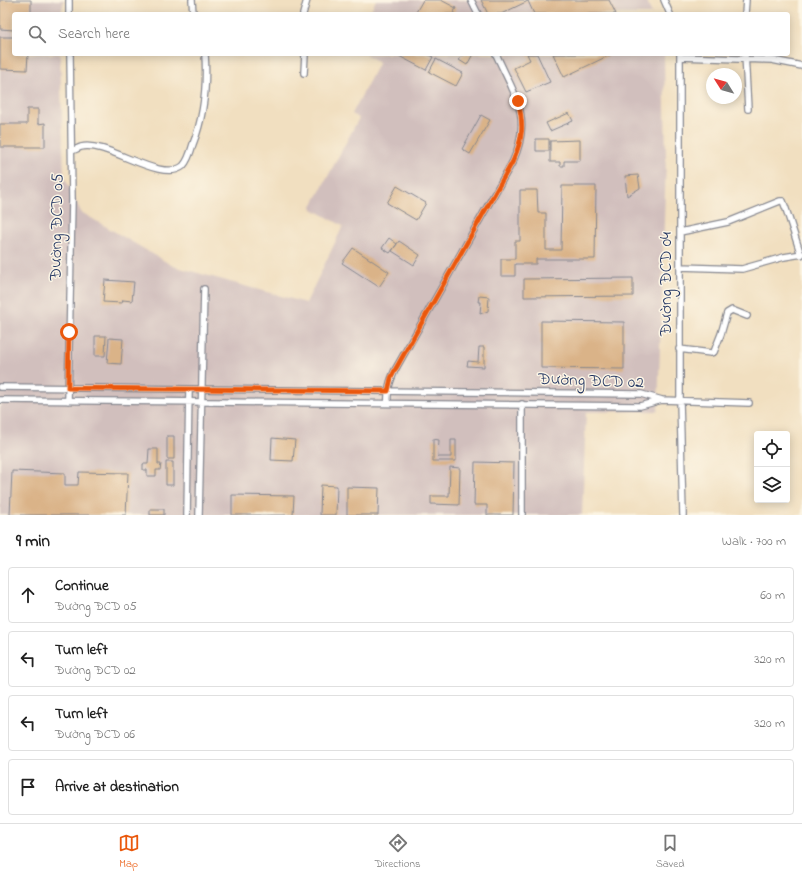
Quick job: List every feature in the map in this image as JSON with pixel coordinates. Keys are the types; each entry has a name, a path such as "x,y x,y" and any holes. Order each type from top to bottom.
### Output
{"street":[{"path":"69,0 69,12"},
{"path":"192,0 193,12"},
{"path":"304,12 307,0"},
{"path":"472,0 477,12"},
{"path":"664,0 669,12"},
{"path":"745,12 746,0"},
{"name":"Đường ĐCD 05","path":"68,401 72,151 70,56"},
{"path":"72,151 81,147 95,148 144,165 168,170 174,170 182,166 191,150 199,126 205,86 205,56"},
{"path":"304,73 305,56"},
{"path":"388,403 388,391 391,378 395,370 518,150 522,119 518,101 497,56"},
{"path":"680,56 745,56 802,66"},
{"name":"Đường ĐCD 04","path":"680,56 679,349 683,515"},
{"path":"745,56 748,109"},
{"path":"680,232 728,222 783,201 801,254 784,257 742,269 680,267"},
{"path":"199,515 204,289"},
{"path":"679,349 711,353 714,352 727,313 732,310 748,316"},
{"name":"Đường ĐCD 02","path":"0,387 641,394 662,400"},
{"path":"187,515 189,389"},
{"name":"Đường ĐCD 02","path":"0,400 640,406 662,400"},
{"path":"662,400 749,403"},
{"path":"522,404 522,515"}],"shaded area":[{"path":"0,0 64,0 61,12 12,12 12,56 60,56 64,176 81,212 173,266 306,303 343,226 311,208 359,118 352,114 379,62 368,56 664,56 666,159 658,411 586,412 582,515 0,515"},
{"path":"376,0 646,0 651,12 370,12"}],"building":[{"path":"0,0 31,0 31,12 12,12 12,30 0,29"},
{"path":"423,0 441,0 456,8 454,12 416,12"},
{"path":"481,0 609,0 615,12 533,12 528,1 505,12 487,12"},
{"path":"0,37 12,37 12,56 28,56 27,70 0,69"},
{"path":"399,56 433,57 426,70"},
{"path":"462,56 472,56 467,65 459,60"},
{"path":"528,56 538,56 550,82 526,92 514,68 530,60"},
{"path":"554,56 608,56 564,77"},
{"path":"436,59 463,73 456,86 429,72"},
{"path":"27,109 38,109 38,124 45,123 45,147 0,147 0,124 27,124"},
{"path":"569,113 573,121 550,131 546,123"},
{"path":"481,115 490,120 470,154 462,149"},
{"path":"536,139 549,139 549,151 536,151"},
{"path":"580,140 580,161 564,161 564,166 560,166 560,162 550,162 550,141"},
{"path":"638,175 640,188 627,196 625,176"},
{"path":"397,186 426,203 416,220 387,203"},
{"path":"562,186 596,186 595,259 536,259 536,264 515,264 515,276 501,276 501,259 515,259 515,241 520,241 520,190 537,190 538,213 546,213 546,250 561,250"},
{"path":"389,238 397,244 390,253 382,248"},
{"path":"399,241 420,255 414,265 392,251"},
{"path":"353,248 389,272 379,287 342,263"},
{"path":"633,278 633,296 524,297 524,279"},
{"path":"105,280 134,282 132,301 123,300 122,303 103,302"},
{"path":"479,296 489,297 488,311 480,314 481,302 478,302"},
{"path":"541,321 624,322 624,369 541,368"},
{"path":"95,336 106,336 105,356 95,356"},
{"path":"109,338 123,339 121,364 107,363"},
{"path":"479,347 484,347 484,367 467,366 468,361 478,362"},
{"path":"167,436 174,436 174,459 167,459"},
{"path":"272,438 295,440 293,461 271,460"},
{"path":"433,439 439,440 438,457 451,457 451,440 456,440 456,461 433,461"},
{"path":"149,449 158,449 158,464 161,464 160,470 156,470 156,476 147,476 147,470 143,470 143,464 148,464"},
{"path":"166,462 173,462 173,485 166,485"},
{"path":"475,462 514,463 513,515 487,515 487,505 474,505"},
{"path":"450,467 460,468 459,505 431,504 431,496 449,496"},
{"path":"12,471 65,473 65,485 78,485 79,472 128,473 126,515 10,515"},
{"path":"321,485 337,486 336,515 320,515"},
{"path":"347,487 379,488 378,515 347,515"},
{"path":"232,495 294,496 293,515 232,515"},
{"path":"150,509 164,509 164,515 150,515"}],"route":[{"path":"69,332 68,388 388,391 391,378 395,370 518,150 522,128 522,119 518,101"}]}
